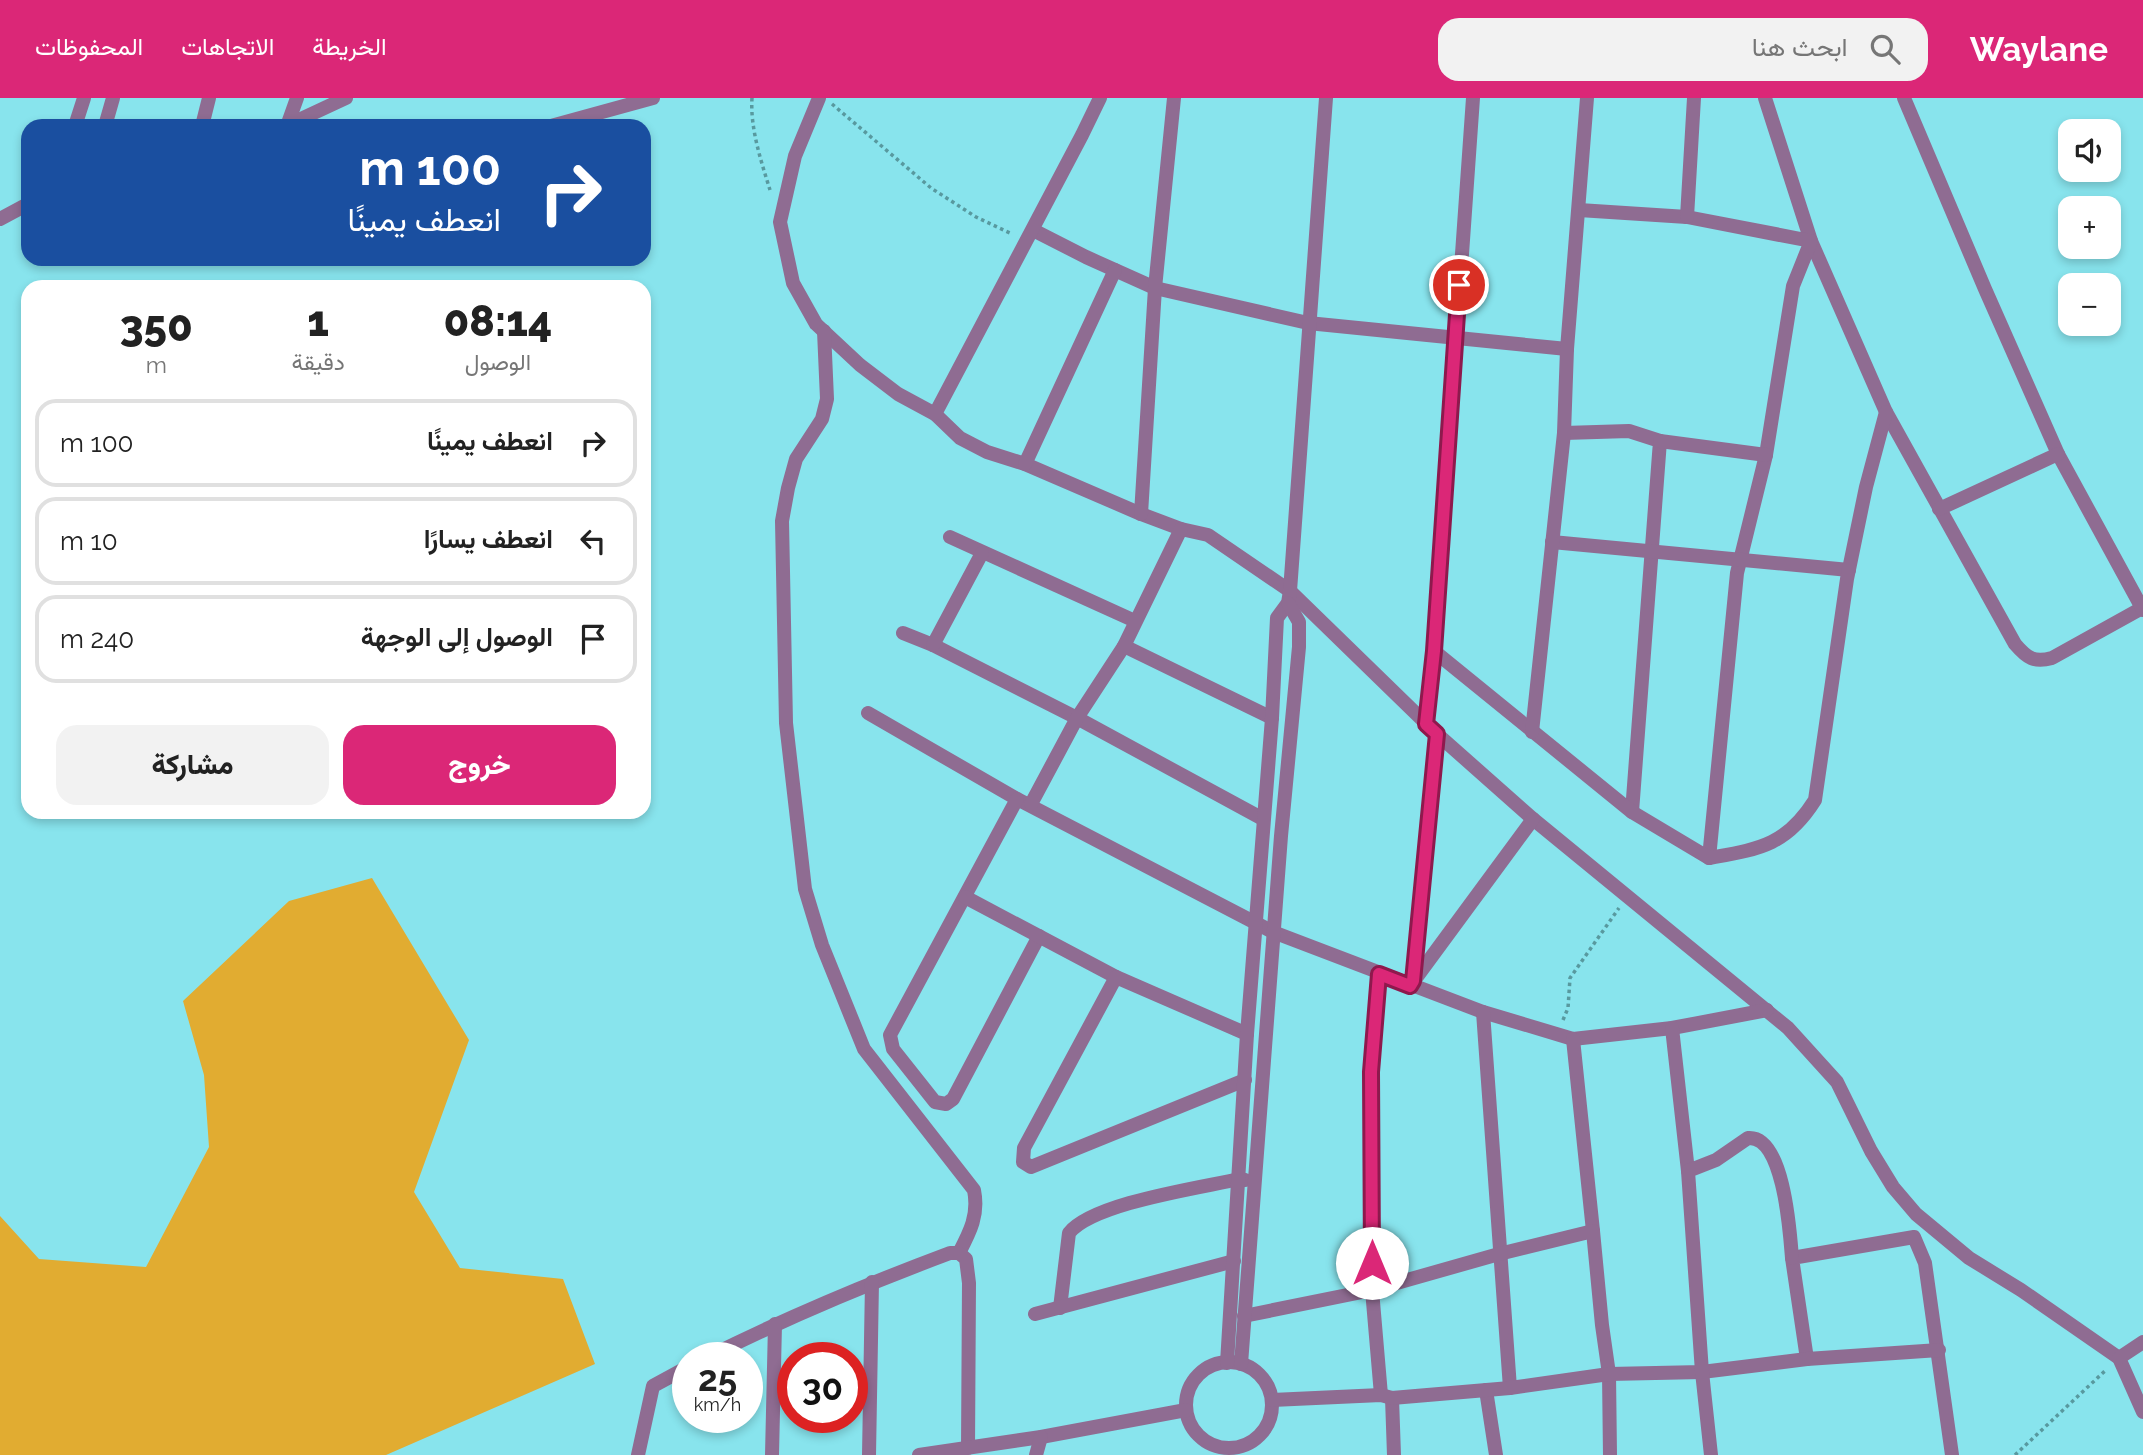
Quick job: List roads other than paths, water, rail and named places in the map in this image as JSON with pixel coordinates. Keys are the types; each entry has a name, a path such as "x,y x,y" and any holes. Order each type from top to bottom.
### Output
{"street":[{"path":"77,119 84,98"},
{"path":"107,119 113,98"},
{"path":"204,119 209,98"},
{"path":"290,119 297,98"},
{"path":"302,119 346,98"},
{"path":"576,119 653,98"},
{"path":"819,98 795,156 780,222 793,283 816,324 860,365 898,394 935,414 960,438 987,452 1026,464 1141,514 1181,529 1208,535 1289,597 1533,820 1788,1028 1837,1082 1871,1151 1893,1188 1916,1214 1969,1258 2021,1290 2119,1358 2143,1412"},
{"path":"935,414 1100,98"},
{"path":"1141,514 1155,288 1174,98"},
{"path":"1234,1363 1234,1261 1246,1180 1273,932 1299,647 1299,622 1289,597 1326,98"},
{"path":"1412,983 1432,729 1434,651 1473,98"},
{"path":"1532,732 1564,433 1567,349 1587,98"},
{"path":"1687,217 1694,98"},
{"path":"1769,99 1811,240 1886,412 2015,644 2031,659 2039,662 2052,658 2142,609 2058,454 1904,98"},
{"path":"0,219 21,208"},
{"path":"1579,210 1687,217 1811,240"},
{"path":"1029,236 1155,288 1308,323 1567,349"},
{"path":"1709,858 1733,600 1766,455 1793,286 1811,240"},
{"path":"1026,464 1115,270"},
{"path":"824,331 827,399 822,419 796,459 782,521 786,723 805,889 822,945 864,1049 974,1190 977,1205 974,1219 959,1253"},
{"path":"1434,651 1632,812 1709,858 1741,852 1776,840 1795,828 1815,800 1849,570 1866,487 1886,412"},
{"path":"1564,433 1629,431 1660,441 1766,455"},
{"path":"1632,812 1660,441"},
{"path":"1939,509 2058,454"},
{"path":"1039,936 953,1099 946,1104 935,1102 893,1049 890,1035 965,897 1124,646 1181,529"},
{"path":"950,537 1135,621"},
{"path":"1552,542 1849,570"},
{"path":"933,645 982,553"},
{"path":"1234,1363 1244,1316 1247,1034 1272,718 1277,618 1289,597"},
{"path":"903,633 933,645 1077,718 1263,819"},
{"path":"1124,646 1272,718"},
{"path":"868,713 1024,801 1273,932 1483,1012 1573,1039 1672,1028 1767,1010"},
{"path":"1412,983 1533,820"},
{"path":"965,897 1116,977 1247,1034"},
{"path":"1379,974 1371,1072 1372,1290 1394,1455"},
{"path":"1116,977 1024,1148 1022,1157 1027,1166 1031,1167 1245,1080"},
{"path":"1483,1012 1510,1388"},
{"path":"1672,1028 1688,1171 1702,1372 1711,1455"},
{"path":"1573,1039 1609,1374 1610,1455"},
{"path":"1688,1171 1716,1160 1748,1138 1759,1140 1768,1149 1787,1205 1807,1359"},
{"path":"1060,1308 1069,1233 1077,1223 1132,1203 1246,1180"},
{"path":"1916,1214 1914,1237 1925,1263 1952,1455"},
{"path":"1244,1316 1372,1290 1593,1231"},
{"path":"1792,1258 1914,1237"},
{"path":"738,1342 872,1282 950,1253 959,1253 966,1259 969,1283 959,1451"},
{"path":"1035,1314 1234,1261"},
{"path":"869,1455 872,1282"},
{"path":"772,1455 775,1324"},
{"path":"2119,1358 2143,1342"},
{"path":"1272,1400 1486,1391 1609,1374 1702,1372 1807,1359 1939,1350"},
{"path":"1234,1363 1256,1371 1267,1384 1272,1400 1271,1417 1263,1432 1250,1443 1234,1448 1217,1447 1202,1439 1191,1427 1186,1410 1188,1394 1195,1378 1208,1368 1234,1363"},
{"path":"638,1455 653,1386 672,1376"},
{"path":"1486,1391 1496,1455"},
{"path":"919,1455 959,1451 1186,1410"},
{"path":"1036,1455 1041,1437"}]}
